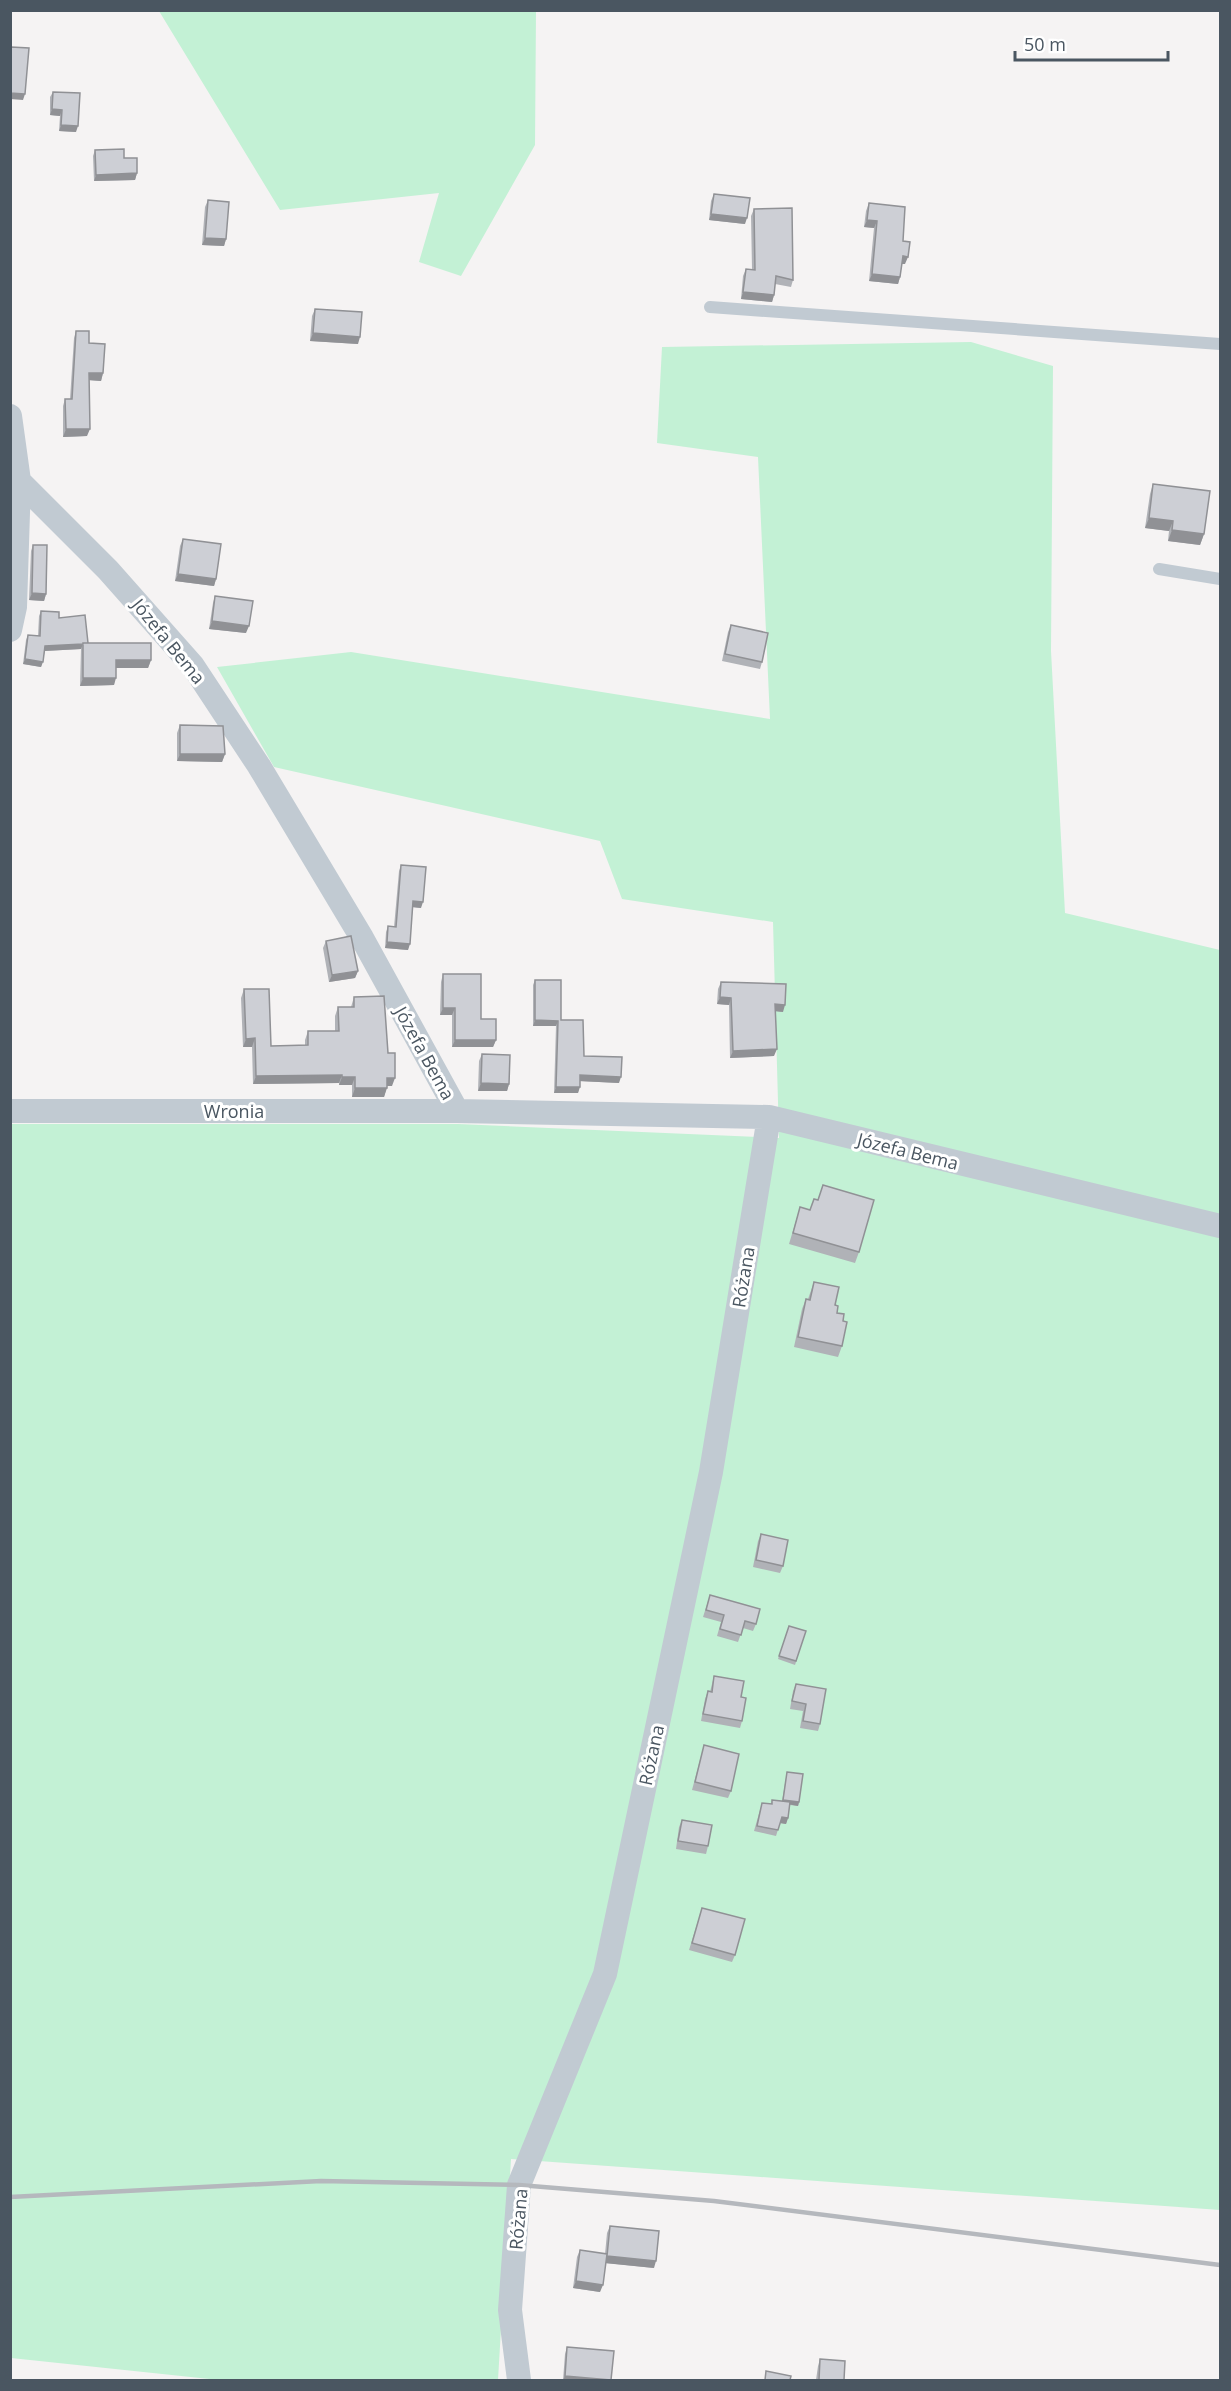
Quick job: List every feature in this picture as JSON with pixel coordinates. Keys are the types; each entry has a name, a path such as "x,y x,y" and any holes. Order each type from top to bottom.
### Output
{"street":[{"path":"10,416 15,472 15,608 10,630"},
{"name":"Józefa Bema","path":"15,472 153,619 193,666 259,766 357,928 457,1111 769,1117 1221,1226"},
{"name":"Wronia","path":"10,1111 457,1111"},
{"name":"Różana","path":"519,2380 510,2310 519,2185 605,1974 711,1472 769,1117"}],"lane":[{"path":"710,307 1221,344"},
{"path":"1159,569 1221,579"}],"green space":[{"path":"159,11 536,11 535,145 461,276 419,262 439,193 280,210"},
{"path":"971,342 1053,366 1051,651 1065,913 1220,950 1220,2210 511,2159 498,2380 219,2380 11,2358 11,1124 458,1124 779,1138 773,922 622,899 600,841 274,767 217,667 351,652 770,719 758,457 657,443 662,347"}],"building":[{"path":"11,47 29,48 25,94 10,93"},
{"path":"53,92 80,93 78,126 61,125 62,110 52,109"},
{"path":"124,149 124,158 137,158 137,173 96,175 95,150"},
{"path":"714,194 750,198 747,218 711,214"},
{"path":"208,200 229,202 226,239 205,238"},
{"path":"869,203 905,207 903,241 910,242 908,257 903,256 900,277 872,274 877,221 867,220"},
{"path":"792,208 793,280 776,276 774,295 743,292 746,269 755,270 754,209"},
{"path":"315,309 362,312 360,337 313,333"},
{"path":"76,331 89,331 89,343 105,344 103,373 89,373 90,429 66,429 65,399 72,399"},
{"path":"1153,484 1210,491 1204,534 1172,530 1173,521 1149,518"},
{"path":"183,539 221,544 216,579 178,574"},
{"path":"33,545 47,545 46,594 32,593"},
{"path":"215,596 253,601 249,626 212,621"},
{"path":"41,611 59,612 59,618 85,615 88,643 45,646 43,662 25,659 28,635 40,636"},
{"path":"731,625 768,633 762,662 725,654"},
{"path":"83,643 151,643 151,660 116,660 116,678 83,678"},
{"path":"180,725 223,726 225,754 180,754"},
{"path":"401,865 426,867 423,902 413,901 410,944 387,942 388,926 396,927"},
{"path":"351,936 358,971 332,975 326,941"},
{"path":"443,974 481,974 481,1019 496,1019 496,1040 455,1040 455,1008 443,1008"},
{"path":"535,980 561,980 561,1020 583,1020 584,1056 622,1057 621,1077 580,1075 580,1087 556,1087 558,1021 535,1020"},
{"path":"721,982 786,984 785,1005 775,1004 777,1049 733,1051 731,998 720,997"},
{"path":"244,989 269,989 271,1046 308,1045 308,1031 339,1031 338,1007 354,1007 354,997 384,996 388,1053 395,1053 395,1078 387,1078 387,1088 355,1088 355,1077 342,1077 342,1075 256,1076 255,1038 246,1039"},
{"path":"482,1054 510,1055 509,1084 481,1083"},
{"path":"823,1185 874,1200 859,1252 793,1233 800,1207 810,1210 814,1199 818,1200"},
{"path":"814,1282 839,1287 835,1305 838,1306 837,1313 844,1314 843,1321 847,1322 842,1346 798,1337 806,1299 810,1300"},
{"path":"761,1534 788,1540 783,1566 756,1560"},
{"path":"710,1595 760,1609 756,1624 745,1621 741,1635 720,1629 724,1615 706,1610"},
{"path":"789,1626 806,1631 796,1661 779,1656"},
{"path":"714,1676 744,1681 741,1697 746,1698 742,1721 703,1714 708,1691 712,1692"},
{"path":"796,1684 826,1689 820,1724 803,1721 806,1704 792,1701"},
{"path":"704,1745 739,1754 731,1791 695,1782"},
{"path":"787,1772 803,1774 799,1802 783,1800"},
{"path":"772,1800 790,1802 788,1818 782,1817 778,1830 757,1826 762,1803 772,1804"},
{"path":"682,1820 712,1825 708,1846 678,1841"},
{"path":"702,1908 745,1919 735,1955 692,1943"},
{"path":"610,2226 659,2231 656,2261 607,2256"},
{"path":"580,2250 607,2254 603,2285 576,2281"},
{"path":"567,2347 614,2351 611,2380 565,2376"},
{"path":"820,2359 845,2361 844,2380 819,2380"},
{"path":"766,2371 791,2376 790,2380 765,2380"}],"railway":[{"path":"10,2197 321,2181 519,2185 714,2201 1220,2265"}]}
